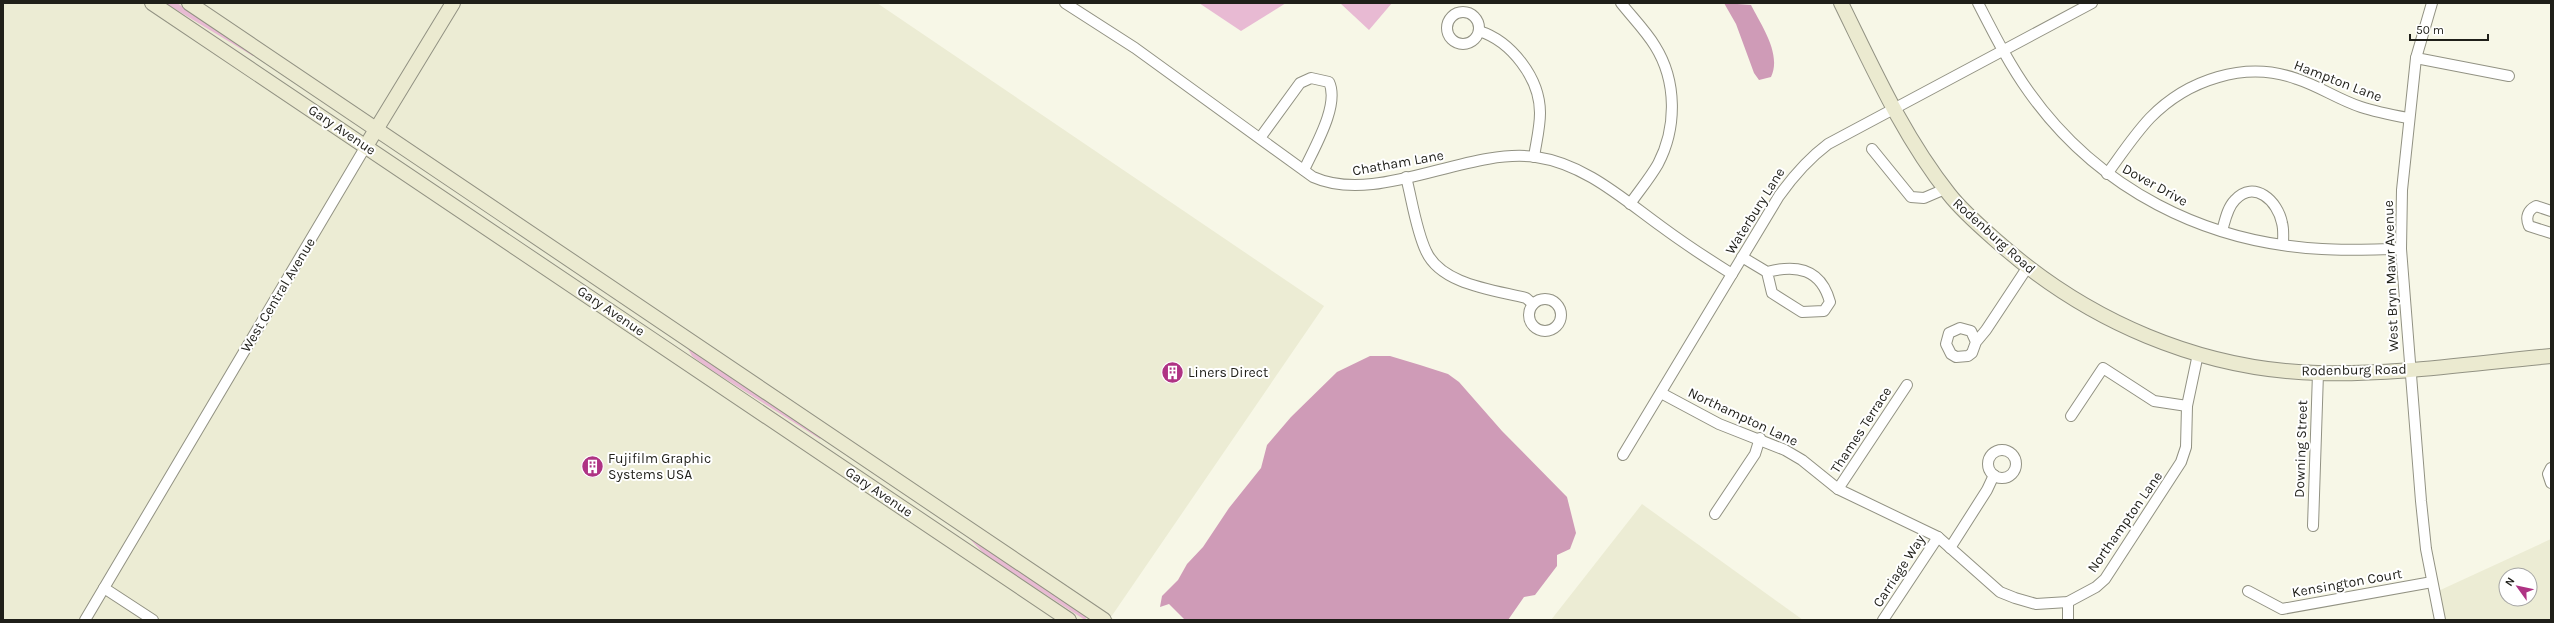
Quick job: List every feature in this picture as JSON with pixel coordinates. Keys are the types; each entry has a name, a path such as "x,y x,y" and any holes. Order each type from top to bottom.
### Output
{"main road":[{"name":"Gary Avenue","path":"152,3 1069,620"},
{"name":"Gary Avenue","path":"189,3 1104,620"},
{"name":"West Central Avenue","path":"366,146 453,3"},
{"name":"Rodenburg Road","path":"1840,3 1893,108 1945,189 1989,235 2027,268 2077,302 2117,323 2198,354 2265,368 2318,373 2409,369 2551,356"}],"street":[{"name":"Chatham Lane","path":"1065,3 1135,48 1304,170 1324,181 1350,186 1406,177 1486,160 1534,157 1564,163 1581,170 1689,247 1732,274"},
{"path":"1621,3 1656,46 1666,71 1672,94 1668,138 1658,164 1630,204"},
{"name":"Dover Drive","path":"1978,3 2002,50 2029,92 2051,120 2072,143 2107,174 2158,206 2204,227 2283,245 2323,249 2401,249"},
{"name":"Waterbury Lane","path":"1623,455 1779,196 1795,174 1809,160 1828,144 2092,3"},
{"name":"West Bryn Mawr Avenue","path":"2432,3 2416,58 2408,118 2402,190 2401,249 2409,369 2421,501 2432,582 2440,620"},
{"path":"1479,31 1492,35 1520,60 1531,76 1540,113 1534,157"},
{"path":"2416,58 2509,76"},
{"name":"Hampton Lane","path":"2107,174 2145,124 2165,104 2190,88 2228,74 2266,72 2295,78 2359,107 2408,118"},
{"path":"1260,138 1300,83 1310,78 1330,82 1333,90 1332,105 1304,170"},
{"name":"West Central Avenue","path":"85,620 366,146"},
{"path":"1872,149 1911,197 1924,198 1945,189"},
{"path":"1406,177 1426,252 1438,266 1463,281 1526,298 1533,304"},
{"path":"2222,231 2234,200 2244,193 2255,191 2269,197 2276,208 2282,223 2283,245"},
{"path":"2551,211 2536,206 2529,210 2527,218 2529,226 2551,233"},
{"path":"1742,257 1767,272 1785,268 1796,268 1817,277 1828,291 1830,302 1824,311 1802,312 1772,293 1767,272"},
{"path":"1976,342 1986,330 2027,268"},
{"name":"Northampton Lane","path":"1661,393 1719,424 1760,438 1802,460 1838,490 1938,537 2000,592 2029,603 2068,602 2090,591 2104,579 2178,468 2186,447 2187,406 2198,354"},
{"path":"2071,416 2104,368 2154,400 2187,406"},
{"name":"Downing Street","path":"2313,526 2318,373"},
{"name":"Thames Terrace","path":"1838,490 1907,385"},
{"path":"1715,514 1755,454 1760,438"},
{"path":"2551,468 2548,474 2551,483"},
{"path":"1950,548 1987,490 1994,475"},
{"name":"Carriage Way","path":"1883,620 1938,537"},
{"name":"Kensington Court","path":"2248,591 2282,609 2432,582"},
{"path":"104,588 153,620"},
{"path":"2068,602 2068,620"}],"shaded area":[{"path":"3,3 877,3 1324,306 1111,617 1115,620 3,620"},
{"path":"165,3 177,3 254,55 253,56"},
{"path":"1199,3 1286,3 1241,31"},
{"path":"1340,3 1392,3 1369,30"},
{"path":"1724,3 1751,5 1765,31 1772,49 1774,68 1771,77 1759,80 1754,73 1736,24"},
{"path":"687,347 821,437 820,439 708,368 692,356"},
{"path":"1370,356 1390,356 1448,374 1459,382 1502,431 1567,497 1576,533 1570,549 1557,555 1557,566 1535,595 1524,597 1508,620 1185,620 1169,604 1160,607 1162,596 1178,580 1187,564 1203,547 1229,508 1261,468 1267,445 1291,417 1337,372"},
{"path":"1642,504 1803,620 1551,620"},
{"path":"969,538 1087,616 1085,620 985,555"},
{"path":"2551,539 2551,620 2443,620 2436,592"}],"place":[{"name":"Liners Direct","path":"1172,372"},
{"name":"Fujifilm Graphic Systems USA","path":"592,466"}]}
